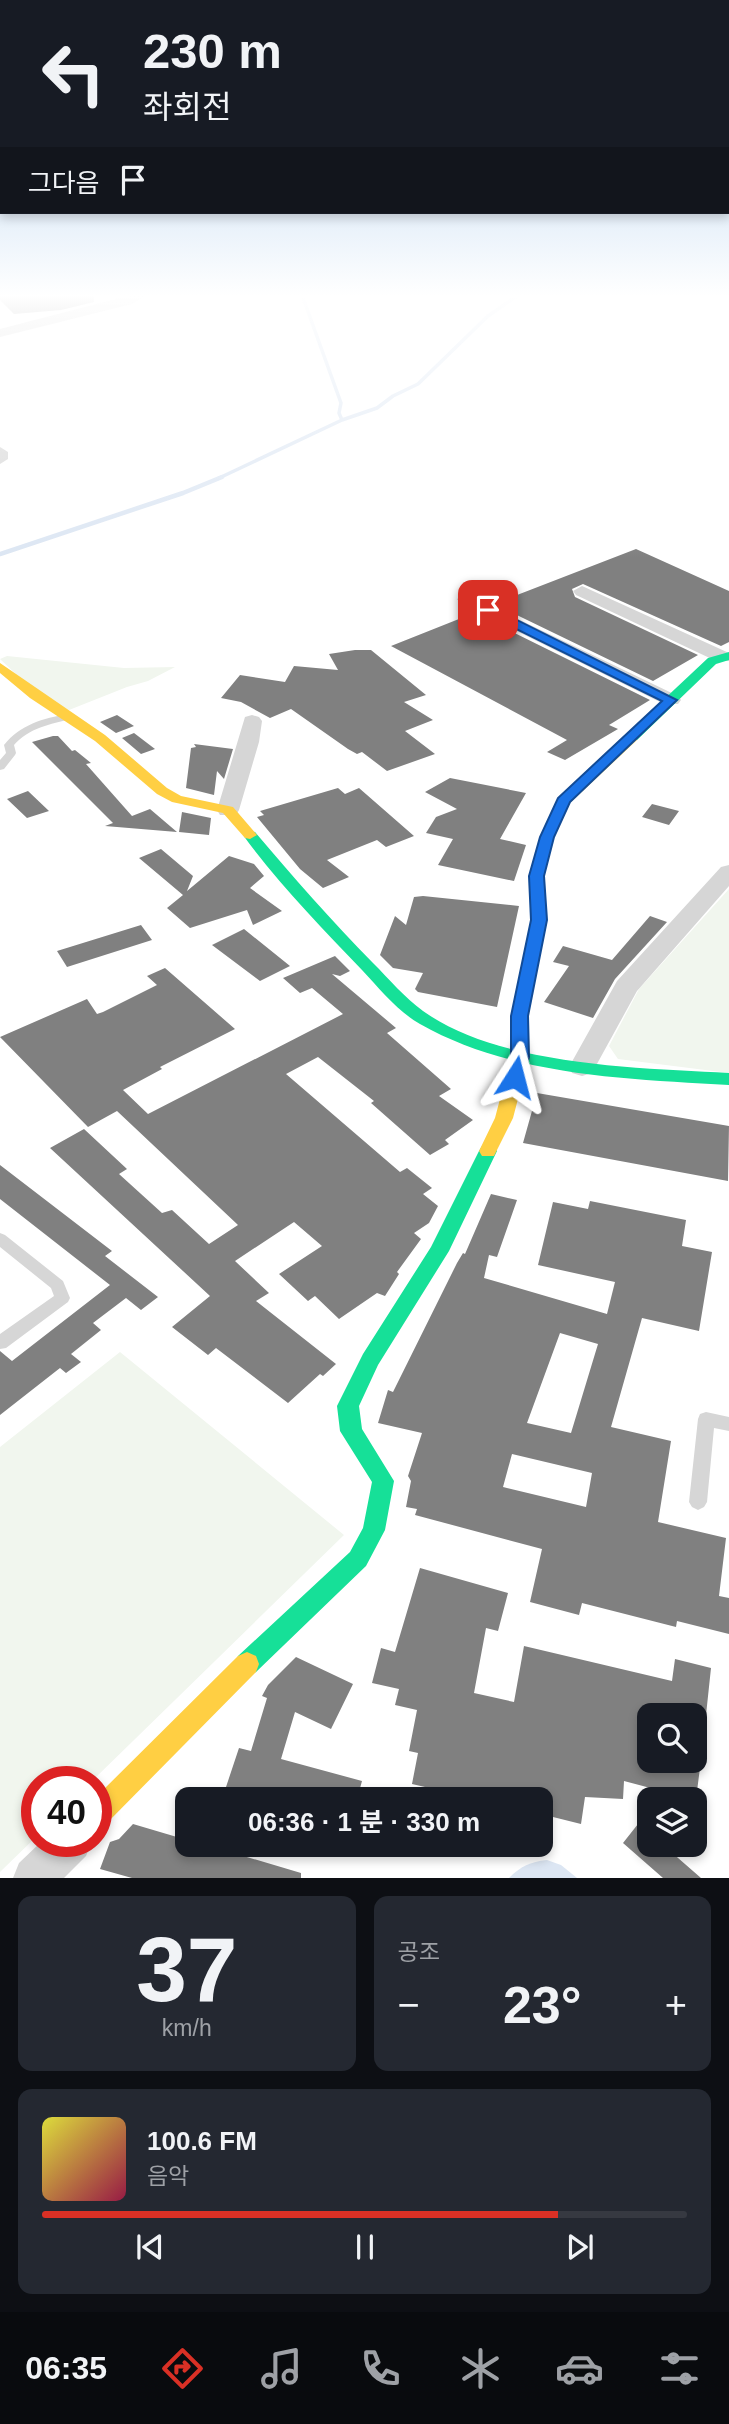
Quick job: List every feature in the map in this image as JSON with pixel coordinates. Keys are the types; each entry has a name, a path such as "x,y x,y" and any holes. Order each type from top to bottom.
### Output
{"street":[{"path":"0,452 0,459"},
{"path":"582,591 726,657"},
{"path":"466,599 671,700"},
{"path":"112,1800 219,1691 358,1559 374,1530 383,1481 351,1431 348,1406 370,1360 439,1251 504,1118 520,1057 520,1016 539,920 537,876 547,837 564,801 712,661 726,657"},
{"path":"0,667 35,695 100,738 162,792 177,799 228,810 326,924 423,1019 450,1032 520,1057 582,1067 729,1079"},
{"path":"228,810 240,775 252,721"},
{"path":"582,1067 626,987 729,872"},
{"path":"34,1878 55,1857"}],"lane":[{"path":"0,767 10,753 9,745 17,735 51,720 68,717"},
{"path":"0,1238 58,1284 62,1298 0,1343"},
{"path":"698,1502 706,1419 729,1424"}],"shaded area":[{"path":"7,656 124,668 175,667 148,681 69,710 36,693 0,659"},
{"path":"729,889 729,1073 618,1059 609,1046 639,989"},
{"path":"120,1352 344,1535 107,1766 21,1766 21,1852 0,1872 0,1447"},
{"path":"547,1860 561,1865 577,1878 509,1878 526,1865"}],"building":[{"path":"636,549 729,591 729,642 721,646 583,584 572,589 575,597 698,655 653,681 494,604"},
{"path":"474,613 650,700 609,725 618,729 565,760 547,752 567,740 391,646"},
{"path":"371,650 426,695 404,702 433,720 405,731 435,754 387,771 362,752 357,754 348,749 291,709 270,718 241,702 221,698 240,675 285,682 294,666 338,670 329,654"},
{"path":"117,715 134,726 116,733 100,722"},
{"path":"134,733 155,749 141,754 122,738"},
{"path":"58,736 72,751 75,750 91,763 86,764 132,816 150,809 177,832 105,826 113,823 32,742"},
{"path":"194,744 233,749 224,779 217,771 214,795 186,788 191,748 196,747"},
{"path":"450,778 526,793 500,839 526,845 514,881 438,865 453,839 426,833 436,817 457,809 425,792"},
{"path":"338,788 345,794 359,788 414,836 386,847 377,840 327,860 349,877 323,888 300,869 257,817 264,815 260,811"},
{"path":"28,791 49,811 27,818 7,799"},
{"path":"652,804 679,811 669,825 642,817"},
{"path":"182,812 211,818 209,835 179,832"},
{"path":"161,849 193,876 187,891 229,856 254,864 264,876 250,888 282,911 253,925 247,910 190,928 167,908 183,895 139,858"},
{"path":"414,897 519,906 497,1007 418,992 415,989 423,973 393,968 380,955 395,916 406,925"},
{"path":"650,916 667,922 615,979 593,1018 544,1002 569,966 553,962 563,946 612,960"},
{"path":"141,925 152,940 67,967 57,951"},
{"path":"244,929 290,966 260,981 212,945"},
{"path":"335,956 350,971 340,976 332,974 396,1028 387,1033 451,1089 439,1096 473,1120 445,1140 449,1144 430,1155 371,1103 374,1101 318,1057 286,1074 400,1172 407,1168 432,1188 423,1194 438,1206 429,1223 414,1233 421,1239 397,1272 399,1274 385,1296 377,1293 339,1319 315,1296 308,1301 279,1274 322,1246 294,1222 235,1261 269,1293 256,1301 336,1364 323,1376 320,1374 288,1403 216,1348 208,1355 172,1327 210,1296 50,1148 84,1129 127,1169 119,1174 162,1213 172,1210 209,1244 238,1225 117,1111 88,1127 0,1037 87,999 97,1014 103,1012 157,985 147,976 165,968 235,1029 160,1067 162,1069 123,1090 148,1114 343,1014 312,988 300,993 283,978"},
{"path":"537,1093 729,1126 728,1181 523,1143"},
{"path":"0,1165 112,1251 105,1256 158,1297 141,1310 126,1298 93,1323 101,1330 71,1354 81,1362 66,1373 60,1368 0,1415 0,1351 12,1361 110,1285 0,1199"},
{"path":"491,1194 517,1200 497,1257 489,1255 484,1278 607,1314 615,1282 538,1265 553,1202 588,1209 590,1201 686,1220 682,1246 712,1252 699,1331 642,1318 611,1427 671,1441 658,1522 726,1538 719,1596 729,1598 729,1634 677,1621 676,1627 582,1603 579,1615 530,1602 542,1549 415,1515 417,1509 406,1507 411,1481 408,1476 422,1433 378,1423 388,1390 393,1392 457,1263 463,1253 465,1254","holes":["560,1333 598,1344 571,1433 527,1423","512,1454 592,1473 586,1507 503,1487"]},
{"path":"420,1568 508,1593 498,1631 486,1628 474,1693 514,1702 524,1646 672,1681 675,1659 711,1668 707,1706 707,1703 637,1703 637,1773 699,1773 698,1787 647,1787 624,1781 623,1799 585,1797 581,1824 553,1817 553,1787 425,1787 412,1784 418,1753 409,1751 417,1710 395,1705 399,1689 372,1683 381,1648 395,1652"},
{"path":"296,1657 353,1684 331,1729 295,1712 281,1759 362,1781 360,1787 226,1787 239,1748 251,1751 267,1698 262,1696 268,1685"},
{"path":"133,1824 175,1836 175,1857 247,1857 301,1873 301,1878 132,1878 100,1869 104,1857 112,1857 112,1841 119,1839"},
{"path":"637,1825 637,1855 623,1843"},
{"path":"639,1857 677,1857 701,1878 663,1878"}],"waterway":[{"path":"334,383 341,403 339,413 342,420"},
{"path":"342,420 377,408 419,383"},
{"path":"217,479 342,420"},
{"path":"0,554 183,493 222,477"}],"traffic: fast":[{"path":"632,737 712,661 729,656"},
{"path":"250,835 358,956 405,1005 425,1020 458,1036 532,1059 613,1071 729,1079"},
{"path":"247,1664 358,1559 374,1530 383,1481 351,1431 348,1406 370,1360 439,1251 488,1151"}],"traffic: slow":[{"path":"0,667 35,695 100,738 162,791 177,799 228,810 250,835"},
{"path":"488,1151 504,1118 520,1057 520,1016 539,920 537,876 547,837 564,801 632,737"},
{"path":"112,1800 247,1664"}],"route":[{"path":"488,610 671,700 564,801 547,837 537,876 539,920 520,1016 520,1057 515,1077"}]}
